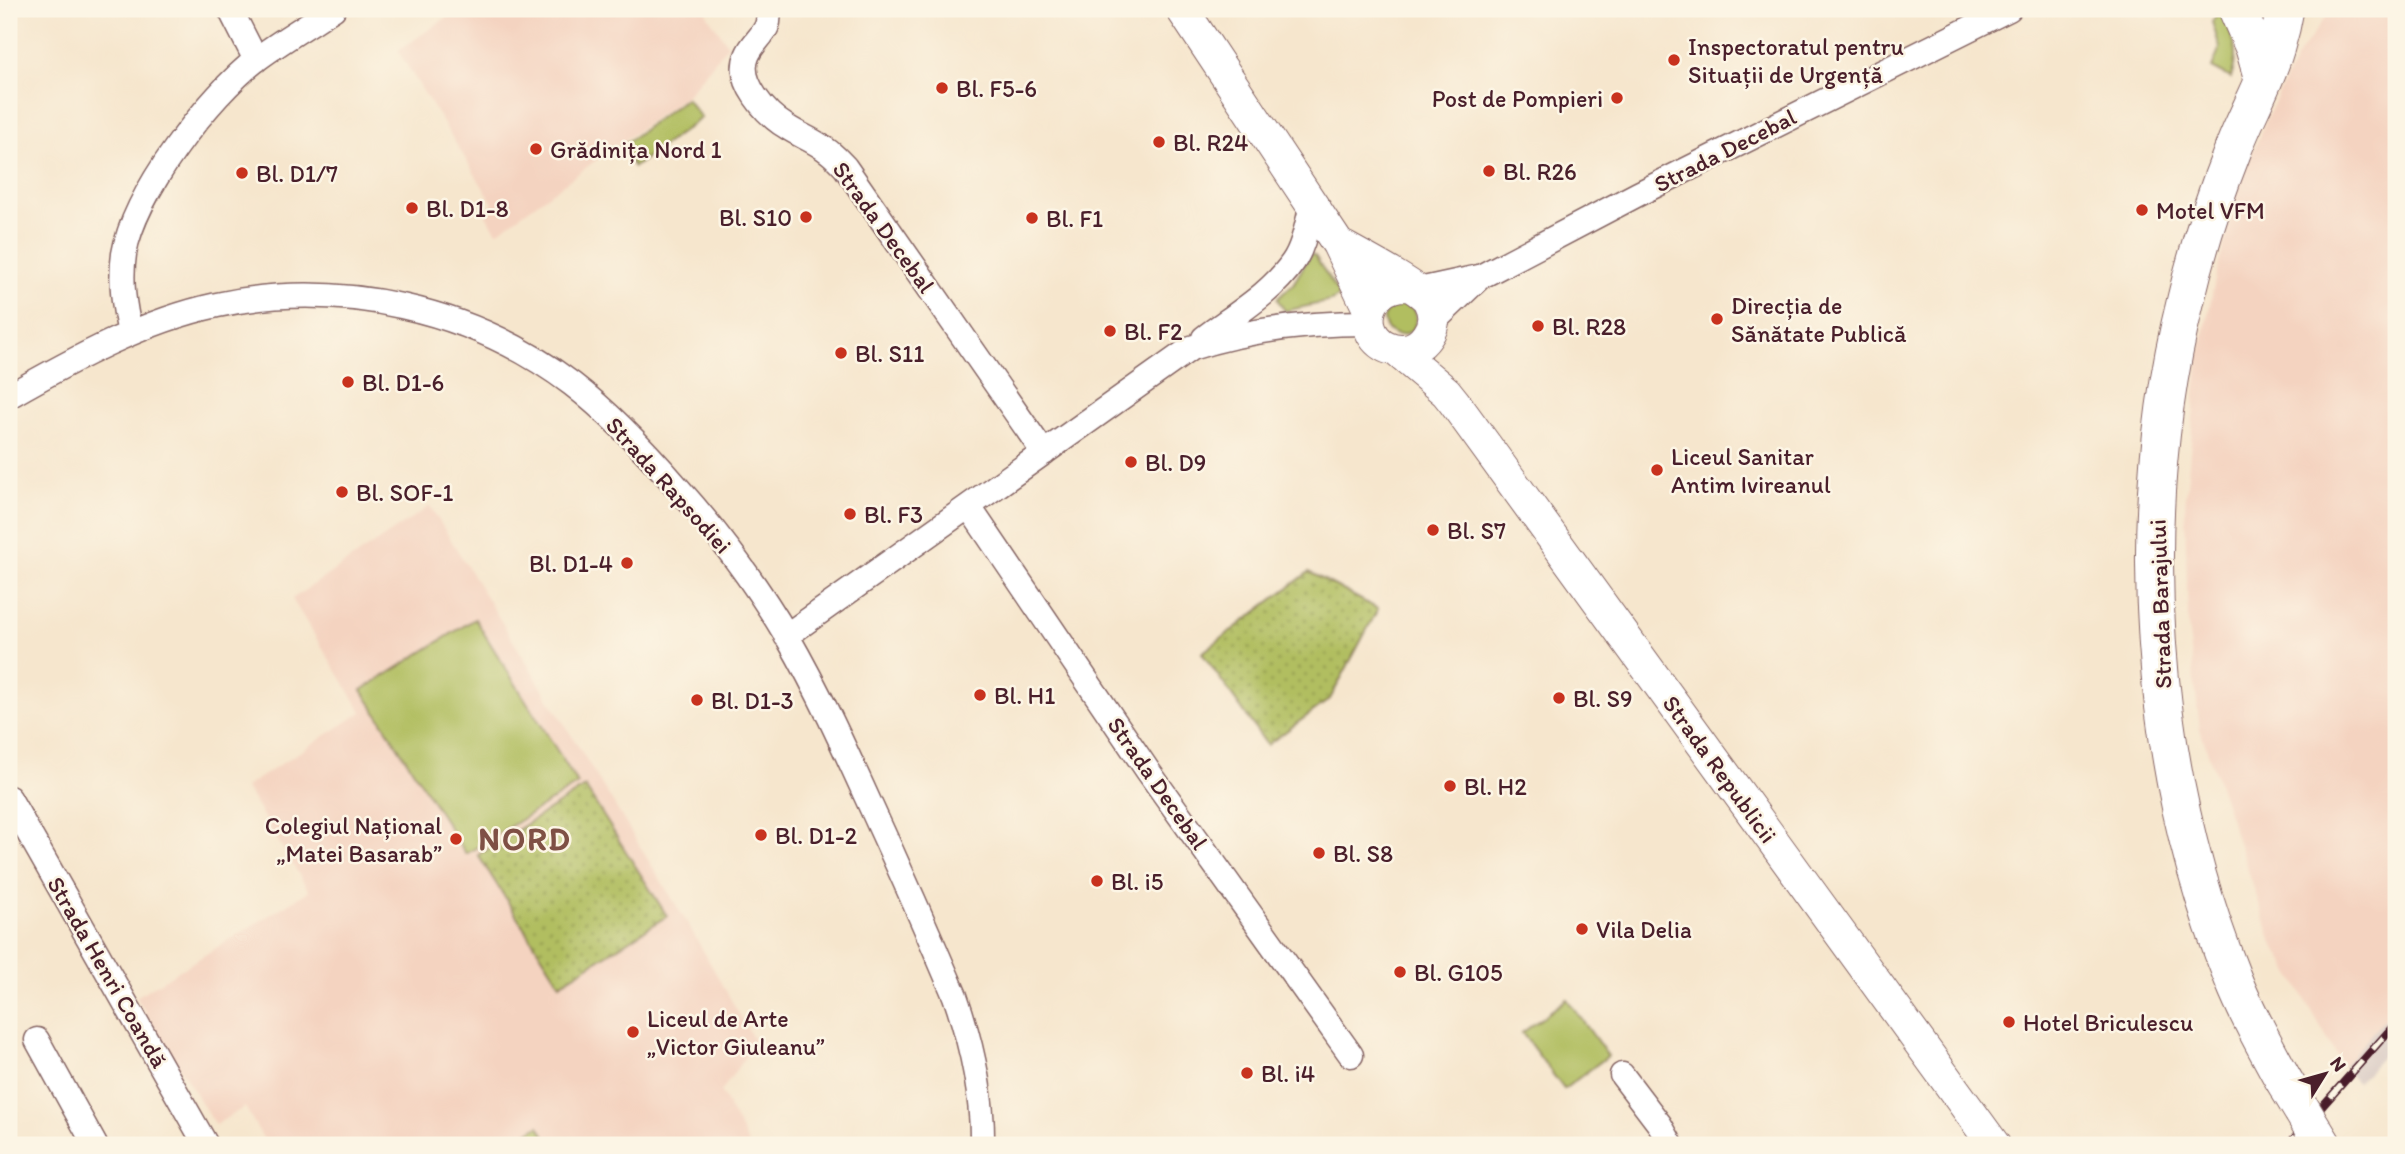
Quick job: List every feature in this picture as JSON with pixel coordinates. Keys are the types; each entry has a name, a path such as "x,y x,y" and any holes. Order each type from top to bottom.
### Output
{"highway":[{"path":"2237,9 2254,48 2269,64"},
{"name":"Strada Barajului","path":"2286,9 2269,64 2232,150 2209,215 2180,325 2159,462 2155,527 2156,609 2172,761 2188,836 2211,918 2234,980 2283,1079 2323,1145"},
{"name":"Strada Barajului","path":"2269,64 2314,9"}],"main road":[{"name":"Strada Republicii","path":"1182,9 1338,244 1369,316 1371,332 1378,341 1396,350 1446,392 1993,1145"},
{"name":"Strada Republicii","path":"1338,244 1413,288 1431,304 1432,326 1446,392"},
{"path":"1369,316 1380,292 1388,287 1413,288"},
{"path":"1396,350 1417,346 1425,340 1432,326"}],"street":[{"path":"230,9 256,60"},
{"path":"130,333 121,294 124,252 142,201 182,139 220,92 256,60 332,9"},
{"name":"Strada Decebal","path":"1413,288 1480,276 1638,194 2010,9"},
{"name":"Strada Decebal","path":"768,12 766,30 745,59 744,70 749,85 773,117 827,149 845,167 1044,453"},
{"path":"786,636 1191,348 1277,282 1294,261 1312,205"},
{"name":"Strada Decebal","path":"1432,326 1480,276"},
{"name":"Strada Rapsodiei","path":"9,396 130,333 216,305 305,295 373,300 439,314 511,346 570,383 611,417 649,454 725,544 786,636 834,727 956,996 978,1076 983,1118 982,1145"},
{"path":"1191,348 1229,336 1369,316"},
{"name":"Strada Decebal","path":"969,507 1155,781 1351,1055"},
{"name":"Strada Henri Coandă","path":"9,798 206,1145"},
{"path":"37,1040 95,1145"},
{"path":"1622,1075 1660,1125 1671,1145"}],"shaded area":[{"name":"Grădinița Nord 1","path":"459,9 711,9 706,13 728,45 688,94 497,232 486,215 493,203 398,51"},
{"path":"2331,9 2396,9 2396,1006 2343,1066 2271,939 2200,729 2188,625 2185,507 2198,364 2215,280 2239,185 2296,58"},
{"name":"Colegiul Național „Matei Basarab”","path":"430,506 689,926 755,1042 721,1092 749,1145 262,1145 266,1143 245,1107 215,1125 136,997 309,891 245,787 362,712 292,599"},
{"path":"2396,1006 2396,1042 2357,1083 2343,1066"}],"green space":[{"path":"2209,9 2220,9 2232,34 2235,58 2231,78 2212,68 2220,48 2212,22 2217,14"},
{"path":"686,98 701,118 634,167 620,147"},
{"path":"1311,254 1315,256 1340,296 1331,301 1285,311 1277,299 1293,284"},
{"path":"1400,303 1411,308 1416,319 1411,330 1400,335 1389,330 1384,319 1389,308"},
{"path":"1309,572 1378,609 1330,699 1267,745 1202,653"},
{"path":"475,619 578,784 466,854 362,690"},
{"path":"585,787 667,916 560,984 478,855"},
{"path":"1567,999 1608,1056 1564,1089 1522,1033"},
{"path":"539,1126 550,1145 506,1145"}],"railway":[{"path":"2288,1145 2396,1023"}],"place":[{"name":"Inspectoratul pentru Situații de Urgență","path":"1674,60"},
{"name":"Bl. F5-6","path":"942,88"},
{"name":"Post de Pompieri","path":"1617,98"},
{"name":"Bl. R24","path":"1159,142"},
{"name":"Grădinița Nord 1","path":"536,149"},
{"name":"Bl. R26","path":"1489,171"},
{"name":"Bl. D1/7","path":"242,173"},
{"name":"Bl. D1-8","path":"412,208"},
{"name":"Motel VFM","path":"2142,210"},
{"name":"Bl. S10","path":"806,217"},
{"name":"Bl. F1","path":"1032,218"},
{"name":"Direcția de Sănătate Publică","path":"1717,319"},
{"name":"Bl. R28","path":"1538,326"},
{"name":"Bl. F2","path":"1110,331"},
{"name":"Bl. S11","path":"841,353"},
{"name":"Bl. D1-6","path":"348,382"},
{"name":"Bl. D9","path":"1131,462"},
{"name":"Liceul Sanitar Antim Ivireanul","path":"1657,470"},
{"name":"Bl. SOF-1","path":"342,492"},
{"name":"Bl. F3","path":"850,514"},
{"name":"Bl. S7","path":"1433,530"},
{"name":"Bl. D1-4","path":"627,563"},
{"name":"Bl. H1","path":"980,695"},
{"name":"Bl. S9","path":"1559,698"},
{"name":"Bl. D1-3","path":"697,700"},
{"name":"Bl. H2","path":"1450,786"},
{"name":"Bl. D1-2","path":"761,835"},
{"name":"Colegiul Național „Matei Basarab”","path":"456,839"},
{"name":"Bl. S8","path":"1319,853"},
{"name":"Bl. i5","path":"1097,881"},
{"name":"Vila Delia","path":"1582,929"},
{"name":"Bl. G105","path":"1400,972"},
{"name":"Hotel Briculescu","path":"2009,1022"},
{"name":"Liceul de Arte „Victor Giuleanu”","path":"633,1032"},
{"name":"Bl. i4","path":"1247,1073"}],"district":[{"name":"NORD","path":"525,839"}]}
